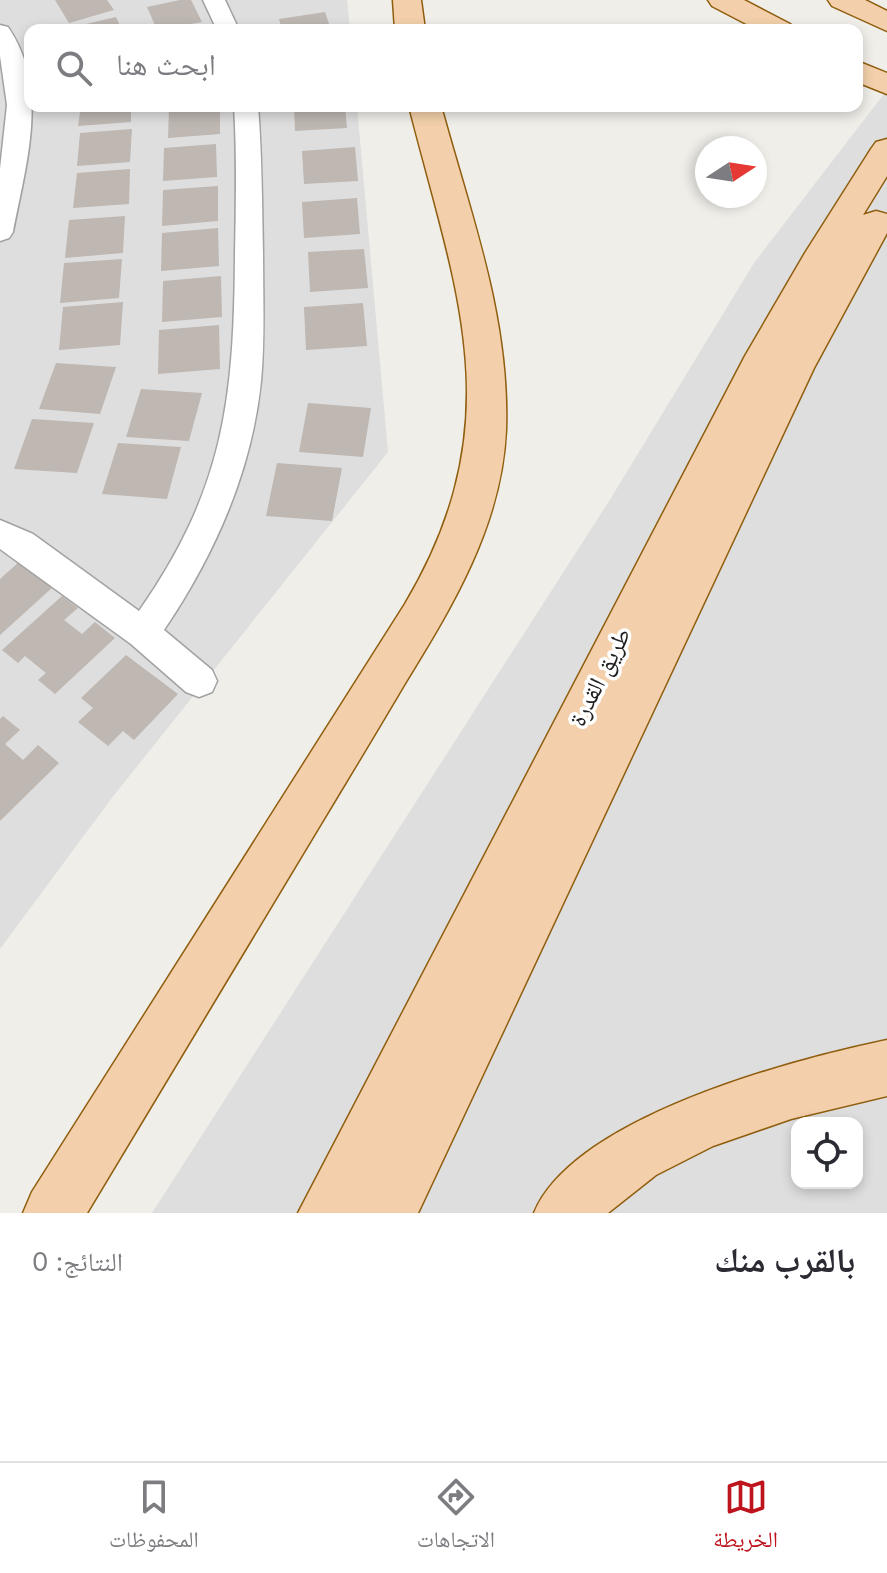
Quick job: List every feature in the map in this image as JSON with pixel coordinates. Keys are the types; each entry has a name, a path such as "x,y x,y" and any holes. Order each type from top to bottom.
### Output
{"main road":[{"path":"407,0 409,24"},
{"path":"722,0 768,24"},
{"path":"842,0 887,22"},
{"path":"863,73 887,85"},
{"path":"53,1213 398,658 439,587 466,527 482,467 486,381 463,239 427,112"},
{"name":"طريق القدرة","path":"387,1213 780,362 817,262 887,149"},
{"name":"طريق القدرة","path":"328,1213 780,362 887,203"},
{"path":"564,1213 637,1155 698,1125 760,1100 887,1068"}],"street":[{"path":"214,0 225,24"},
{"path":"0,32 17,77 19,118 0,232"},
{"path":"143,633 176,587 210,519 231,458 244,400 249,339 246,112"},
{"path":"0,533 21,544 143,633 199,681"}],"shaded area":[{"path":"0,0 347,0 349,24 24,24 24,112 358,112 388,452 111,799 0,949"},
{"path":"887,90 887,1213 152,1213 611,498 754,263"}],"building":[{"path":"55,0 107,0 114,10 69,23"},
{"path":"191,0 202,22 154,24 147,7"},
{"path":"325,12 329,24 280,24 279,19"},
{"path":"116,17 119,24 86,24"},
{"path":"80,112 131,112 131,122 78,126"},
{"path":"169,112 220,112 220,134 168,138"},
{"path":"294,112 346,112 347,128 295,131"},
{"path":"132,129 130,162 77,166 80,133"},
{"path":"216,144 217,177 163,181 164,148"},
{"path":"355,147 358,181 304,184 302,151"},
{"path":"130,169 129,204 73,208 77,173"},
{"path":"218,186 218,221 162,226 163,190"},
{"path":"357,198 360,234 304,238 302,202"},
{"path":"125,216 123,253 65,258 69,220"},
{"path":"218,228 219,266 161,271 162,233"},
{"path":"364,249 368,288 310,292 308,252"},
{"path":"122,259 119,298 60,303 64,263"},
{"path":"221,276 222,317 162,322 163,281"},
{"path":"123,302 120,345 59,350 63,307"},
{"path":"363,303 367,346 306,350 304,307"},
{"path":"219,325 220,369 158,374 159,330"},
{"path":"56,363 116,367 100,414 39,409"},
{"path":"141,389 202,393 189,441 126,437"},
{"path":"308,403 371,408 363,457 299,452"},
{"path":"32,419 94,423 77,473 14,469"},
{"path":"118,443 181,447 167,499 102,494"},
{"path":"277,463 342,468 332,521 266,516"},
{"path":"20,561 53,587 0,635 0,579"},
{"path":"62,596 78,608 64,620 82,634 95,622 115,638 55,694 38,680 46,673 25,656 18,663 2,650"},
{"path":"126,655 178,694 134,740 123,731 108,746 78,722 93,708 81,698"},
{"path":"3,716 20,730 5,744 23,760 38,745 59,763 0,821 0,719"}]}
